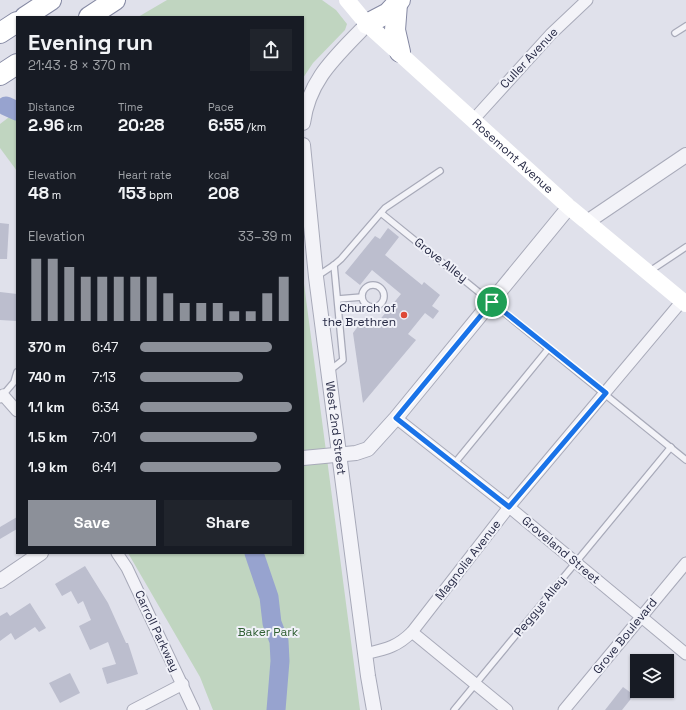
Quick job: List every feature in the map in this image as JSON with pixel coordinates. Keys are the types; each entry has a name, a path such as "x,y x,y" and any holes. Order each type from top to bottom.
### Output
{"highway":[{"path":"27,16 51,0"},
{"path":"91,16 115,0"},
{"path":"368,24 388,13 394,1"},
{"path":"394,1 395,30 400,52"},
{"path":"0,33 16,23"},
{"path":"0,74 16,65"}],"main road":[{"name":"Rosemont Avenue","path":"347,0 368,24 569,207 684,302"}],"street":[{"name":"Culler Avenue","path":"474,119 551,34 587,0"},
{"path":"304,119 310,95 320,75 368,24"},
{"name":"West 2nd Street","path":"304,155 316,277 365,654 374,710"},
{"path":"587,222 686,155"},
{"path":"304,458 339,453 356,453 368,449 396,418 569,207"},
{"name":"Magnolia Avenue","path":"365,654 394,646 402,642 412,632 509,507 684,302"},
{"path":"2,396 16,410"},
{"name":"Groveland Street","path":"396,418 509,507 686,654"},
{"path":"0,580 39,554"},
{"name":"Carroll Parkway","path":"118,554 127,568 194,710"},
{"name":"Grove Boulevard","path":"564,710 686,562"},
{"path":"412,632 507,710"},
{"path":"133,710 183,684"}],"lane":[{"path":"675,33 686,26"},
{"path":"316,277 334,265 383,210 440,171"},
{"name":"Grove Alley","path":"383,210 492,302 606,393 686,460"},
{"path":"648,272 686,247"},
{"path":"328,372 343,360 338,319 340,312 334,265"},
{"path":"372,285 381,288 384,291 384,300 378,307 369,307 363,302 362,297 365,288 372,285"},
{"path":"338,299 362,297"},
{"path":"454,464 549,348"},
{"path":"2,396 14,382 16,375"},
{"name":"Peggys Alley","path":"454,710 671,447"}],"green space":[{"path":"167,0 322,0 336,10 347,24 345,30 313,63 304,76 304,16 140,16"},
{"path":"16,112 16,170 0,148 0,124"},
{"name":"Baker Park","path":"304,284 360,710 213,710 200,677 129,554 304,554"}],"building":[{"path":"0,223 9,224 7,259 0,259"},
{"name":"Church of the Brethren","path":"388,228 399,237 385,255 422,285 424,282 440,295 432,306 439,311 433,319 425,313 408,334 416,340 363,403 353,333 365,317 369,320 371,317 378,322 401,294 372,270 360,285 345,273 375,236 380,239"},
{"path":"0,292 16,294 16,321 0,320"},
{"path":"16,518 16,530 0,539 0,527"},
{"path":"85,566 108,603 126,643 128,643 138,674 107,684 102,668 116,664 108,642 90,650 79,626 91,620 83,601 78,604 71,591 62,596 55,584"},
{"path":"30,603 46,628 39,632 35,627 15,640 11,633 0,641 0,616 7,612 10,616"},
{"path":"70,673 80,693 60,703 49,683"},
{"path":"623,687 630,692 630,698 632,698 622,710 605,710"}],"waterway":[{"path":"6,106 16,111"},
{"path":"254,554 269,597 272,623 279,641 280,661 276,710"}],"place":[{"name":"Church of the Brethren","path":"404,315"}],"route":[{"path":"492,302 606,393 509,507 396,418 492,302"}]}
